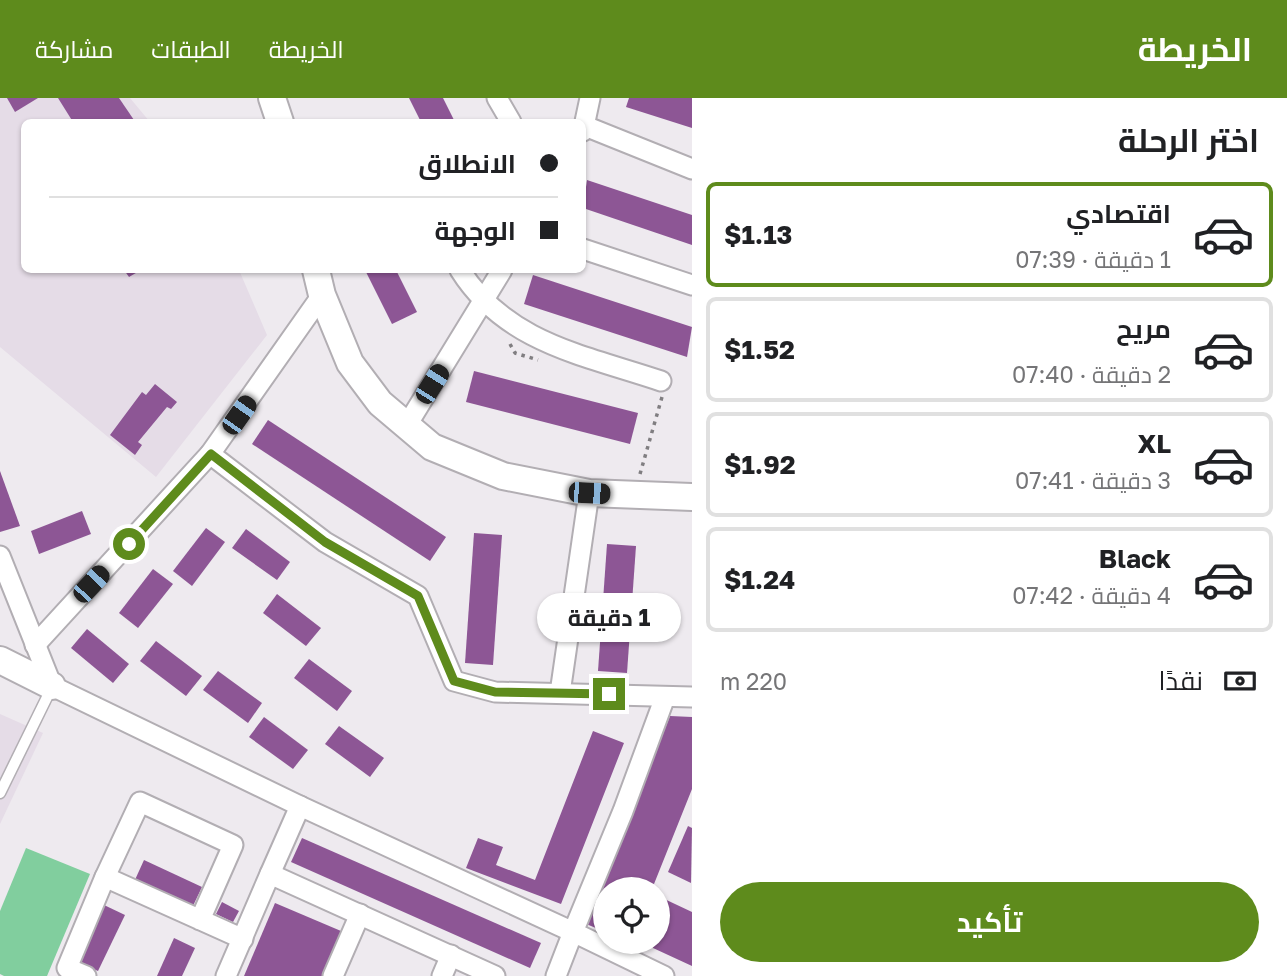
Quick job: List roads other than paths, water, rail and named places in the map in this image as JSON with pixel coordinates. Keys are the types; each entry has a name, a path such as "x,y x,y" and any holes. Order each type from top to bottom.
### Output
{"main road":[{"path":"272,98 279,119"},
{"path":"317,273 322,295 350,363 380,403 432,447 503,476 589,493 692,497"},
{"path":"0,660 12,675 52,686"}],"street":[{"path":"497,98 509,119"},
{"path":"586,119 590,98"},
{"path":"586,129 692,169"},
{"path":"586,250 692,285"},
{"path":"462,273 484,302 528,335 657,391"},
{"path":"407,425 500,273"},
{"path":"35,645 211,454 322,295"},
{"path":"211,454 325,542 418,596 454,681 495,692 692,697"},
{"path":"561,692 589,493"},
{"path":"0,556 52,686 300,807 664,976"},
{"path":"555,976 623,811 665,697"},
{"path":"86,976 65,972 140,802 233,845 200,920"},
{"path":"226,976 300,807"},
{"path":"270,874 495,976"},
{"path":"105,877 243,939"},
{"path":"333,976 360,914"},
{"path":"442,976 451,956"}],"lane":[{"path":"0,793 52,686"}]}
